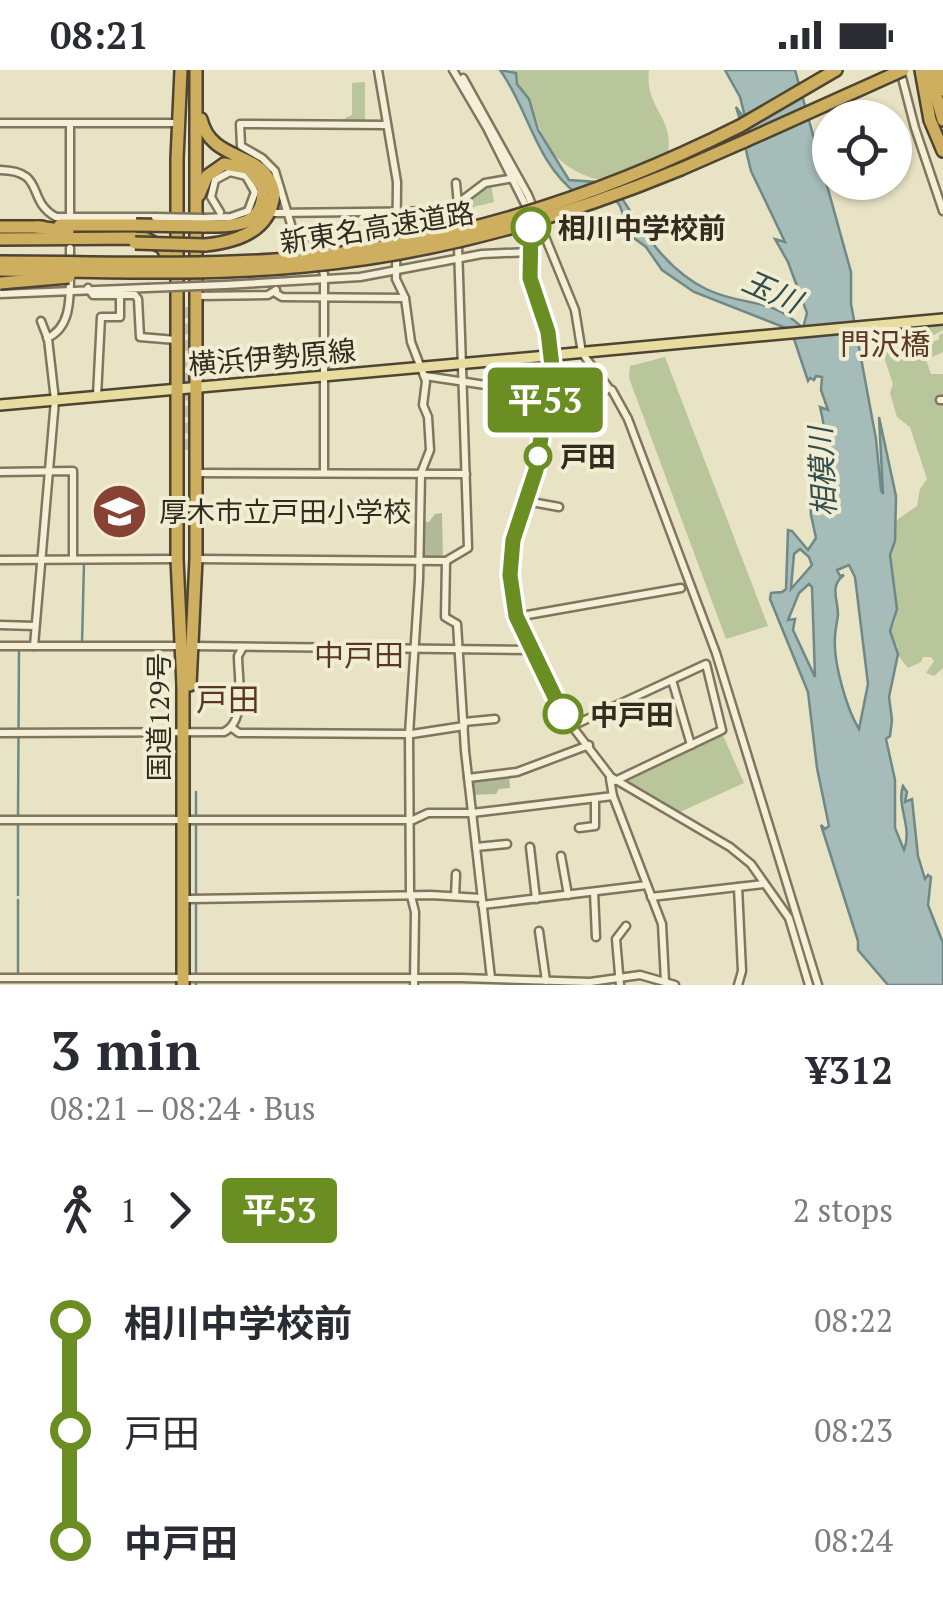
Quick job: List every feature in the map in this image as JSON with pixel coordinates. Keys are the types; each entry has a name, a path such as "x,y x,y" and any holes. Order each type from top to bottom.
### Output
{"highway":[{"name":"新東名高速道路","path":"168,267 302,258 404,244 550,208 625,181 740,126 836,70"},
{"name":"新東名高速道路","path":"0,270 303,267 473,239 604,200 902,70"},
{"path":"920,70 930,120 943,151"},
{"path":"929,70 943,120"},
{"path":"938,70 943,90"},
{"path":"37,233 152,230 163,222 172,207 178,123 189,71"},
{"path":"189,71 201,222"},
{"path":"0,228 135,243 205,245 251,232 266,219 274,194 264,171 210,140 201,121 189,71"},
{"path":"186,301 189,71"},
{"path":"177,159 195,386 194,646 186,685"},
{"path":"0,239 201,222 238,225 255,216 264,194 255,172 240,164 224,164 202,184 201,222 177,340 179,646 186,685"},
{"path":"37,233 152,240 170,258 186,301"},
{"path":"0,259 168,267"},
{"path":"0,283 168,267"},
{"name":"国道129号","path":"186,450 186,733 193,899 189,980"},
{"name":"国道129号","path":"189,980 191,820"}],"main road":[{"name":"横浜伊勢原線","path":"0,405 195,386 422,372 462,364 943,319"}],"street":[{"path":"378,70 396,182 396,272 406,298 411,342 422,372 430,450 422,473 410,734 414,981"},
{"path":"455,70 528,210 533,292 550,343 552,373 536,470 513,540 510,562 516,616 572,726 613,779 730,847 750,864 789,918 809,985"},
{"path":"455,70 511,160 566,289 585,352 628,419 710,636 818,985"},
{"path":"902,70 916,134 943,211"},
{"path":"0,123 178,123"},
{"path":"70,124 70,219"},
{"path":"324,473 325,280 319,261 292,230 275,171 241,146 240,124 387,125"},
{"path":"0,170 22,172 47,211 70,219 201,222 232,217 248,210 255,192 246,176 228,172 214,183 212,200 220,212"},
{"path":"276,213 456,208 485,182 514,178"},
{"path":"196,559 446,562 468,548 456,183"},
{"path":"532,233 541,238 566,289"},
{"path":"47,338 66,322 70,248"},
{"path":"0,294 225,285 276,288 396,272 482,254 530,252"},
{"path":"88,288 93,295 137,298 140,337 177,340"},
{"path":"186,301 268,296 276,288"},
{"path":"276,288 282,298 406,298"},
{"path":"97,396 101,317 120,317 120,295"},
{"path":"34,645 55,400 42,321"},
{"path":"422,372 546,394 579,395 610,389"},
{"path":"0,472 73,471 72,559"},
{"path":"196,474 466,474"},
{"path":"526,500 554,507"},
{"path":"0,560 177,559"},
{"path":"446,562 445,617 456,624 468,778 491,978"},
{"path":"516,616 681,588"},
{"path":"0,625 34,626"},
{"path":"0,646 179,646"},
{"path":"194,646 531,650"},
{"path":"0,733 220,733 232,728 238,717 238,656 244,646"},
{"path":"572,726 706,664 722,730 613,779"},
{"path":"672,680 690,745"},
{"path":"232,728 239,733 410,734 495,719"},
{"path":"468,778 517,772 588,745"},
{"path":"613,779 613,796 662,924 665,984"},
{"path":"0,820 410,820 428,812 472,813 613,796"},
{"path":"578,828 596,828 595,798"},
{"path":"476,848 504,843"},
{"path":"530,851 536,898"},
{"path":"561,856 568,895"},
{"path":"455,896 456,874"},
{"path":"651,897 765,884"},
{"path":"193,899 455,896 482,902 647,886"},
{"path":"738,887 742,970 738,985"},
{"path":"594,892 596,937"},
{"path":"780,904 787,892"},
{"path":"620,981 616,939 626,926"},
{"path":"540,930 546,981"},
{"path":"0,978 433,982 478,982 491,978 590,982 640,976 675,985"}],"green space":[{"path":"510,70 649,70 651,95 668,133 667,158 615,179 596,179 576,171 547,145 515,73"},
{"path":"365,82 365,122 345,122 352,115 352,83"},
{"path":"491,184 494,202 461,210 462,203"},
{"path":"943,324 943,330 932,336 933,341 939,340 943,333 943,352 926,360 931,374 943,374 943,398 938,400 943,404 943,668 934,676 926,673 934,661 931,657 923,657 908,668 895,651 898,648 890,631 897,604 890,555 895,541 894,522 917,506 920,489 927,479 910,427 897,417 885,360 887,344 878,338 884,333 893,338 910,329"},
{"path":"665,357 768,626 726,639 629,378 630,366"},
{"path":"442,513 443,560 421,559 423,522"},
{"path":"721,731 744,783 680,812 624,781 623,779"},
{"path":"509,776 510,788 499,789 496,794 472,795 471,780"}],"water":[{"path":"500,70 516,73 517,84 529,99 538,130 569,180 612,183 663,256 690,280 720,295 779,311 803,328 807,313 775,239 785,242 751,171 745,146 757,140 740,120 736,107 746,121 740,97 725,70 795,70 812,131 812,200 831,200 851,272 851,304 876,439 881,490 883,494 879,417 896,496 895,541 890,555 897,609 890,631 898,654 889,697 890,736 886,739 895,780 895,828 904,850 907,833 901,801 903,786 907,792 905,802 912,799 918,856 925,879 931,877 928,905 943,943 943,985 888,985 858,950 821,825 825,829 829,826 808,692 770,599 771,593 786,589 788,530 808,550 816,538 809,473 823,494 826,450 820,407 828,410 821,390 822,377 808,381 791,330 694,292 662,270 646,247 631,236 620,206 609,190 577,194 551,167","holes":["800,549 812,565 791,589 794,554","849,565 855,577 868,684 859,729 836,660 836,588 844,575 840,576 837,570","809,584 812,587 815,677 793,630 795,619 788,620 799,593"]}],"waterway":[{"path":"82,644 84,563"},
{"path":"18,817 19,648"},
{"path":"196,792 196,816"},
{"path":"18,823 18,895"},
{"path":"196,824 196,985"},
{"path":"18,900 18,973"}],"tunnel":[{"path":"183,307 183,450"}],"bus line":[{"name":"平53","path":"531,227 530,278 548,332 552,373 542,414 536,470 513,540 510,575 516,616 563,714"}],"place":[{"name":"相川中学校前","path":"531,227"},
{"name":"戸田","path":"538,456"},
{"name":"厚木市立戸田小学校","path":"120,511"},
{"name":"中戸田","path":"563,714"}],"district":[{"name":"門沢橋","path":"885,344"},
{"name":"中戸田","path":"359,655"},
{"name":"戸田","path":"228,699"}],"water label":[{"name":"玉川","path":"772,291"},
{"name":"相模川","path":"822,472"}]}
